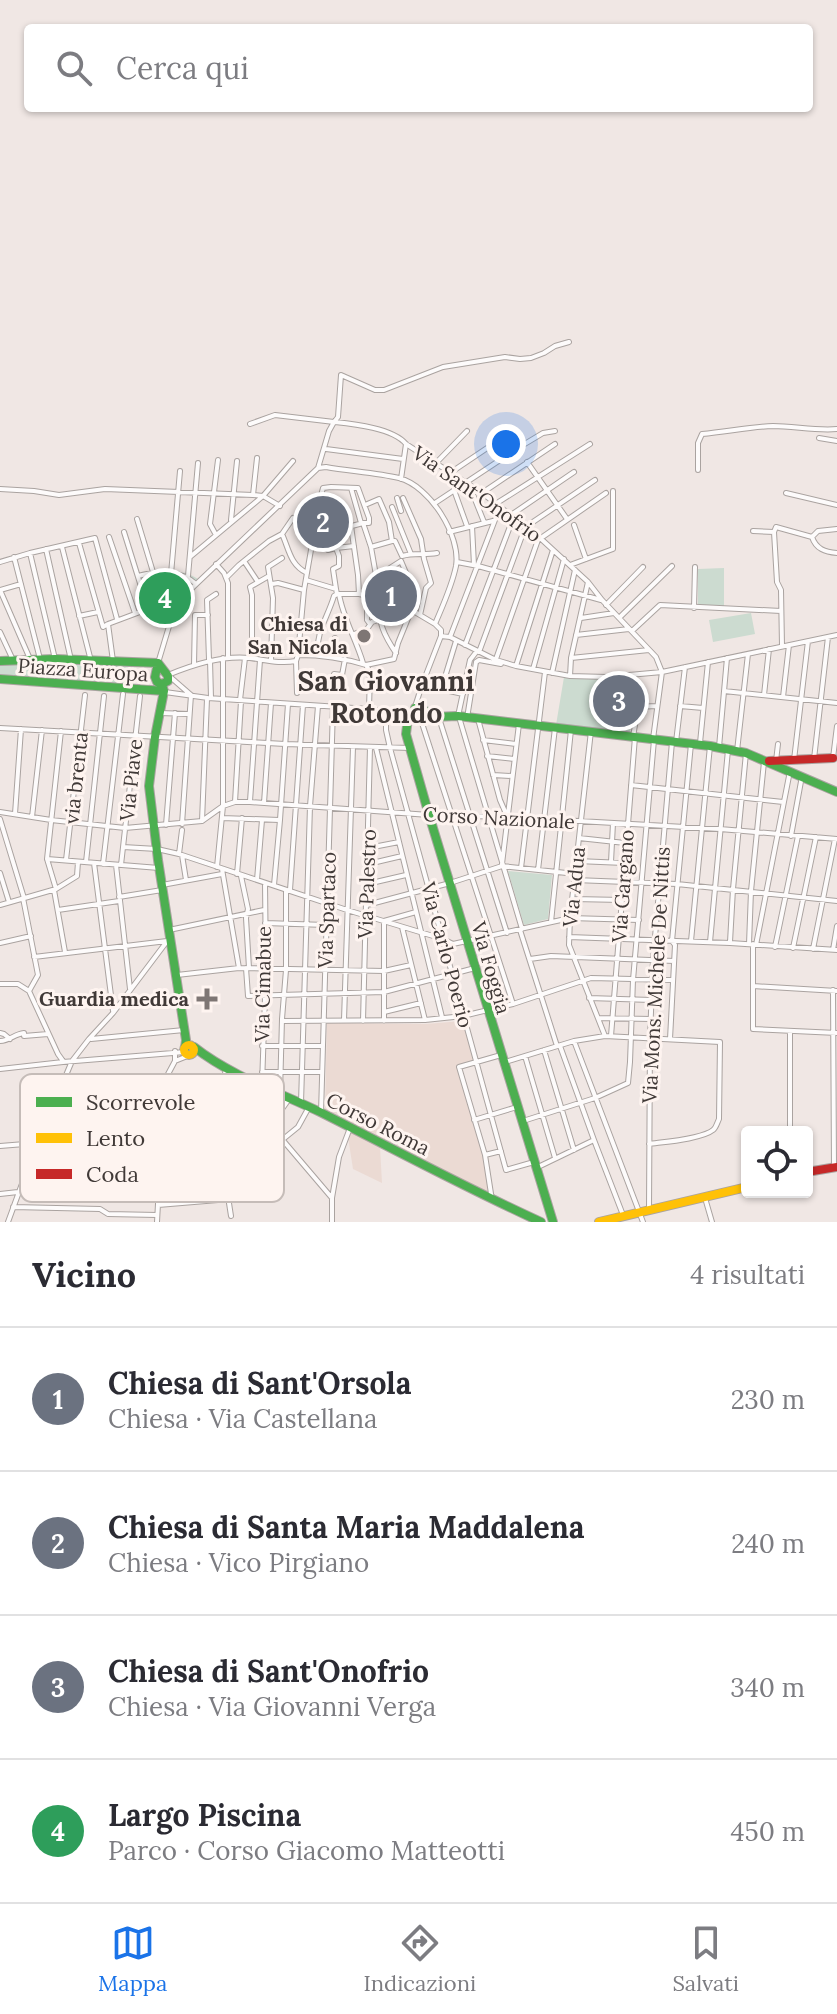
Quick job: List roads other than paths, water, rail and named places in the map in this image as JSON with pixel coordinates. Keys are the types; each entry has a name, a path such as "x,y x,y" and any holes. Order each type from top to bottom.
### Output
{"main road":[{"name":"Piazza Europa","path":"0,661 55,659 158,663 161,682 0,679"},
{"path":"161,682 160,713 149,786 169,937 189,1052"},
{"path":"413,715 462,717 728,749 837,792"},
{"name":"Via Foggia","path":"413,715 406,734 553,1222"},
{"path":"764,762 836,755"},
{"name":"Corso Roma","path":"189,1052 239,1074"},
{"name":"Corso Roma","path":"284,1095 541,1222"},
{"path":"813,1171 836,1167"},
{"path":"599,1222 741,1188"}],"street":[{"path":"158,663 173,613 196,584 318,468 329,431 338,417 341,375 375,390 384,390 456,363 505,357 531,358 569,342"},
{"name":"Via Sant'Onofrio","path":"250,424 275,415 369,427 401,438 540,537 588,582 656,657 662,672"},
{"path":"698,470 698,443 702,434 772,426 837,429"},
{"path":"450,473 514,430"},
{"path":"436,463 467,431"},
{"path":"435,503 543,433 555,431"},
{"path":"819,438 837,441"},
{"path":"401,479 406,444"},
{"path":"482,493 555,444"},
{"path":"450,637 498,505 590,444"},
{"path":"325,449 403,459"},
{"path":"253,495 257,458"},
{"path":"216,535 210,524 218,460"},
{"path":"231,523 237,461"},
{"path":"190,557 263,496 293,461"},
{"path":"527,462 568,520"},
{"path":"188,576 198,463"},
{"path":"318,468 401,479 421,489 435,503 455,543 457,562 435,624"},
{"path":"171,574 180,471"},
{"path":"465,645 512,516 574,472"},
{"path":"462,717 470,660 478,651 526,525 595,480"},
{"path":"468,484 484,522"},
{"path":"297,693 304,590 314,526 323,488 358,488 369,523 314,526"},
{"path":"351,488 371,547 380,598 379,620 387,641 396,653"},
{"path":"0,489 59,495 105,489 253,495 263,496 280,506"},
{"path":"454,490 470,526 476,565"},
{"path":"570,565 613,549 613,491"},
{"path":"496,660 540,537 606,493"},
{"path":"786,493 837,505"},
{"path":"401,511 400,498 421,539 431,583 426,588 420,616"},
{"path":"365,505 379,499 389,522 392,541 395,541 409,580 400,603"},
{"path":"392,507 411,554"},
{"path":"389,522 407,508"},
{"path":"227,577 269,541 282,534 293,518"},
{"path":"137,519 153,572"},
{"path":"449,532 495,520"},
{"path":"574,525 586,559"},
{"path":"351,526 359,594"},
{"path":"782,646 781,590 777,582 774,532 776,527 812,537"},
{"path":"812,537 818,531 837,529"},
{"path":"753,531 774,532"},
{"path":"79,543 103,627 148,609 124,532"},
{"path":"282,534 285,557 307,573"},
{"path":"109,537 135,613"},
{"path":"812,537 815,545 823,551 837,553"},
{"path":"0,562 95,538 117,619"},
{"path":"371,547 392,541"},
{"path":"62,546 91,661"},
{"path":"328,550 354,546"},
{"path":"336,548 339,566 333,569 337,592 370,672 369,709"},
{"path":"46,549 71,660"},
{"path":"516,666 553,550"},
{"path":"30,553 55,659"},
{"path":"378,583 386,580 390,568 401,559 411,554 437,553"},
{"path":"14,557 35,659"},
{"path":"271,661 273,609 268,567 285,557"},
{"path":"533,670 564,559"},
{"path":"244,561 258,582"},
{"path":"457,562 604,602 643,567"},
{"path":"216,564 227,577 221,870 239,968"},
{"path":"580,618 616,616 672,566"},
{"path":"694,608 695,567"},
{"path":"521,868 538,726 575,570"},
{"path":"138,577 153,572 188,576 196,584"},
{"path":"252,658 253,606 250,587 269,576"},
{"path":"306,580 337,592 400,603 441,630 413,715 451,816 513,1004"},
{"path":"570,676 571,658 588,582"},
{"path":"21,584 0,590 35,659"},
{"path":"272,584 304,590"},
{"path":"317,655 319,630 337,592"},
{"path":"202,821 210,660 207,600 216,594"},
{"path":"367,596 367,620 370,624"},
{"path":"576,635 631,630 660,605 781,611"},
{"path":"161,682 194,665 225,658 284,663 317,655 365,664 391,660 395,657 411,611"},
{"path":"79,616 98,612"},
{"path":"194,665 195,615 208,615"},
{"path":"354,634 379,620"},
{"path":"108,624 113,661"},
{"path":"0,632 13,660"},
{"path":"623,1215 540,995 459,720 476,662 479,660 570,676 607,677 662,672 837,635"},
{"path":"441,636 450,637 496,660 549,673"},
{"path":"814,759 828,637"},
{"path":"335,638 335,657"},
{"path":"441,690 456,641"},
{"path":"794,760 808,641"},
{"path":"783,697 789,645"},
{"path":"763,696 769,649"},
{"path":"571,658 649,650"},
{"path":"691,941 705,793 728,749 744,693 748,654"},
{"path":"235,802 245,658"},
{"path":"710,942 728,749 724,691 727,658"},
{"path":"297,686 313,687 315,680 333,680 334,674 342,675 345,659"},
{"path":"250,802 260,660"},
{"path":"670,1039 675,945 672,941 682,827 708,662"},
{"name":"Via Mons. Michele De Nittis","path":"649,1209 654,941 667,789 685,667"},
{"path":"521,1121 595,1098 628,1083 636,940 653,739 662,672"},
{"path":"161,682 191,695 209,698 413,715"},
{"path":"161,682 191,695"},
{"path":"422,685 463,694"},
{"name":"Via Gargano","path":"608,1036 613,1018 638,686"},
{"path":"724,691 837,703"},
{"path":"103,864 123,694"},
{"name":"via brenta","path":"66,860 85,695"},
{"path":"182,824 191,695"},
{"path":"86,862 104,696"},
{"name":"Via Piave","path":"130,990 118,865 123,847 140,696"},
{"path":"264,803 271,703"},
{"path":"274,886 288,704"},
{"path":"281,1074 285,924 303,705"},
{"path":"284,1138 298,1127 305,1105 302,1046 305,925 318,706"},
{"path":"638,707 657,706"},
{"path":"680,706 703,708"},
{"name":"Via Spartaco","path":"321,1113 333,707"},
{"name":"Via Carlo Poerio","path":"386,711 390,748 501,1151"},
{"path":"160,713 189,714"},
{"path":"0,812 125,828 166,825 175,713"},
{"path":"438,716 507,933"},
{"path":"478,719 508,817"},
{"path":"502,866 519,724"},
{"path":"836,755 837,726"},
{"path":"0,728 315,746 410,748"},
{"path":"538,870 555,728"},
{"path":"15,814 21,729"},
{"path":"551,922 571,729"},
{"path":"32,817 42,730"},
{"path":"61,731 47,859 65,952"},
{"name":"Via Adua","path":"591,731 569,945 589,998 608,1036"},
{"path":"483,740 516,744"},
{"path":"776,761 778,744"},
{"path":"344,1020 353,747"},
{"path":"373,748 443,1018"},
{"name":"Via Palestro","path":"363,1021 373,748"},
{"path":"728,749 742,798 730,943"},
{"path":"487,756 514,759"},
{"path":"764,762 751,891 753,1029 834,1033"},
{"path":"752,944 768,893 790,771"},
{"path":"493,775 512,776"},
{"path":"791,836 802,776"},
{"path":"631,785 784,803"},
{"name":"Corso Nazionale","path":"166,825 202,821 223,806 250,802 429,815 720,829 836,839"},
{"path":"222,818 280,820"},
{"path":"242,818 239,874 248,909 248,996 384,992 475,968"},
{"path":"0,819 24,898 38,975 29,991"},
{"path":"257,880 262,820"},
{"path":"611,862 613,823"},
{"path":"182,830 181,854 186,881"},
{"path":"775,947 798,836"},
{"path":"793,948 816,837"},
{"path":"579,838 626,843"},
{"path":"813,949 836,839"},
{"path":"368,848 399,842"},
{"path":"123,847 181,854 221,870 453,944 570,918 639,920"},
{"path":"368,864 402,856"},
{"path":"47,859 159,868"},
{"path":"0,905 55,889 77,876 78,861"},
{"path":"577,861 624,863"},
{"path":"94,863 113,1013"},
{"path":"367,905 502,866 575,877 733,889 837,901"},
{"path":"58,910 120,899 221,870"},
{"path":"0,873 9,902"},
{"path":"367,884 406,875"},
{"name":"Via Cimabue","path":"262,1072 265,883"},
{"path":"574,899 622,900"},
{"path":"34,957 169,937 230,917 265,910"},
{"path":"384,921 416,912"},
{"path":"384,921 384,1021"},
{"path":"265,923 326,925"},
{"path":"569,937 835,950 837,926"},
{"path":"402,927 425,1020"},
{"path":"0,943 31,936"},
{"path":"66,1074 72,1061 113,1013 169,937"},
{"path":"530,959 573,956 674,961"},
{"path":"177,975 239,968 364,972 411,965"},
{"path":"282,1021 425,1020 463,1016 513,1004 591,978 673,980"},
{"path":"0,984 18,984 29,991 63,1062"},
{"path":"753,986 835,991 836,1167"},
{"path":"589,998 651,1000"},
{"path":"384,1012 421,1003"},
{"path":"598,1018 651,1019"},
{"path":"89,1039 184,1030"},
{"path":"790,1031 790,1126"},
{"path":"0,1033 10,1039"},
{"path":"0,1041 10,1039 15,1034 48,1034"},
{"path":"492,1200 485,1155 459,1067 525,1056 574,1041 608,1036 720,1042 717,1125 708,1133 649,1144"},
{"path":"574,1041 643,1222"},
{"path":"262,1046 323,1046"},
{"path":"544,1050 574,1150"},
{"path":"168,1074 175,1061 189,1052"},
{"path":"175,1061 189,1052"},
{"path":"0,1069 189,1052"},
{"path":"525,1056 555,1158"},
{"path":"224,1074 227,1068"},
{"path":"262,1072 322,1072"},
{"path":"284,1106 290,1098"},
{"path":"474,1120 517,1107"},
{"path":"332,1222 332,1198 339,1157 350,1128"},
{"path":"485,1155 501,1151 506,1170 535,1165 594,1140"},
{"path":"284,1142 332,1198"},
{"path":"0,1146 20,1144"},
{"path":"8,1222 20,1187"},
{"path":"0,1194 18,1192"},
{"path":"705,1196 712,1222"},
{"path":"157,1222 158,1202"},
{"path":"158,1205 194,1202"},
{"path":"230,1202 231,1216"},
{"path":"13,1207 100,1209 108,1214 157,1215"}],"place":[{"name":"Chiesa di Santa Maria Maddalena","path":"323,522"},
{"name":"Chiesa di Sant'Orsola","path":"391,596"},
{"name":"Largo Piscina","path":"165,598"},
{"name":"Chiesa di San Nicola","path":"364,636"},
{"name":"Chiesa di Sant'Onofrio","path":"619,701"},
{"name":"Guardia medica","path":"207,999"}],"district":[{"name":"San Giovanni Rotondo","path":"386,697"}]}
